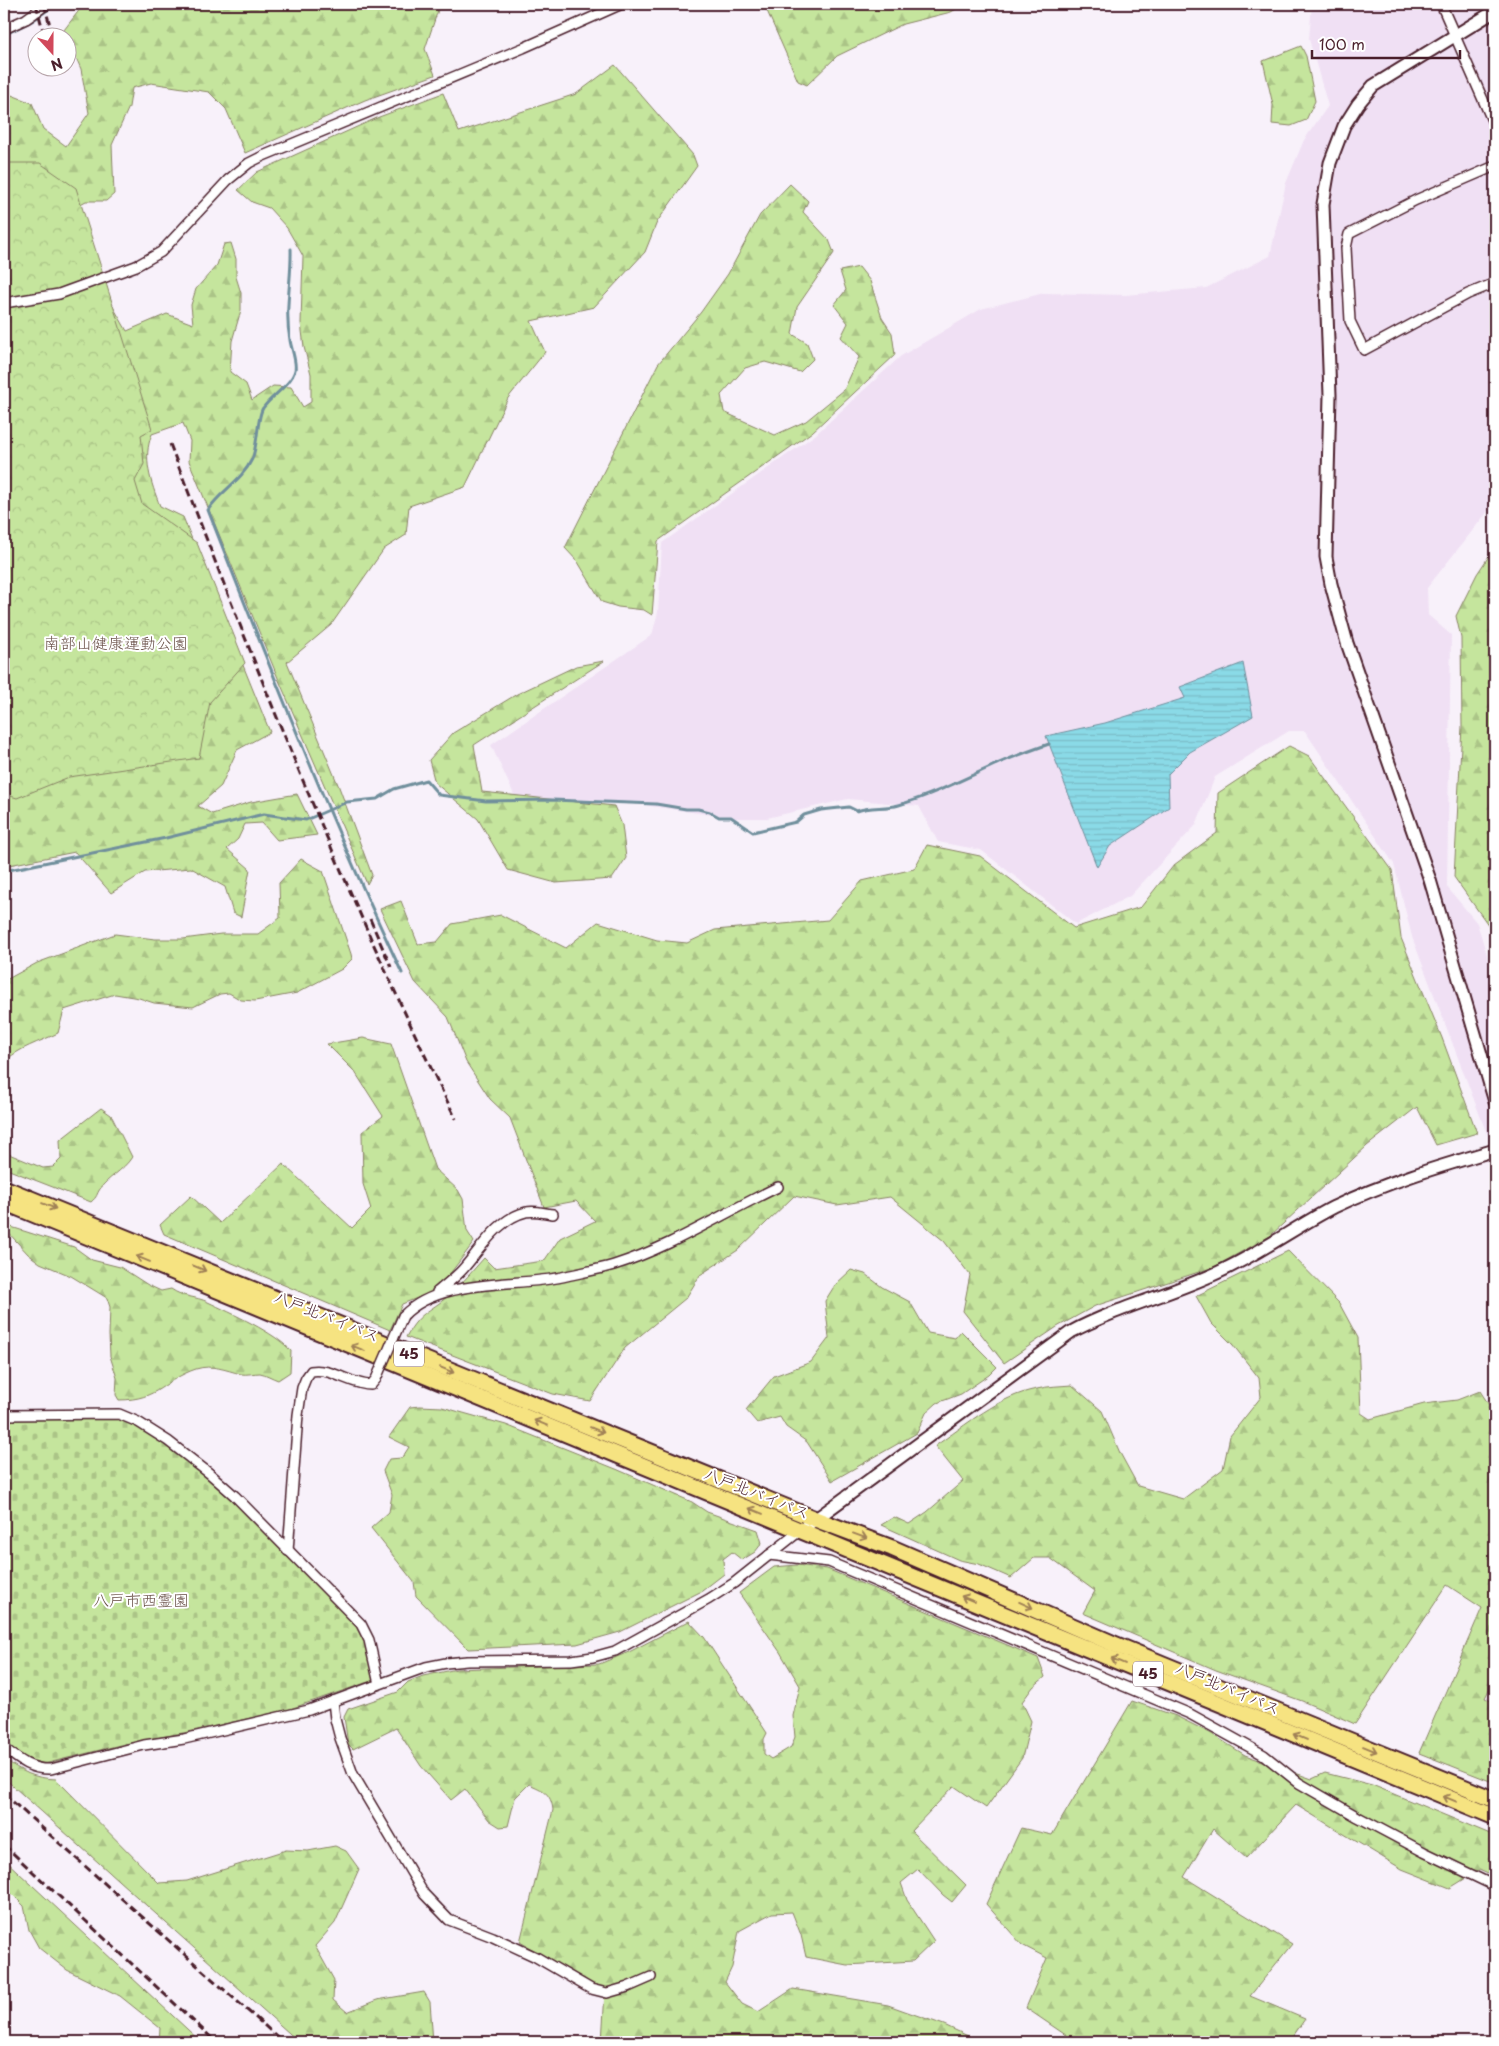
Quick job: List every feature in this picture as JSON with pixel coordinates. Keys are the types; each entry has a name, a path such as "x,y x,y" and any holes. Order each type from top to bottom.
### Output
{"highway":[{"name":"八戸北バイパス","path":"4,1188 814,1519 892,1548 1114,1644 1495,1800"},
{"name":"八戸北バイパス","path":"4,1202 1495,1817"}],"street":[{"path":"4,29 26,19 47,4"},
{"path":"4,303 59,294 136,266 161,252 228,180 250,163 523,48 622,4"},
{"path":"1441,4 1495,128"},
{"path":"1495,12 1373,86 1358,104 1344,126 1330,163 1323,204 1330,395 1326,557 1331,584 1347,643 1430,880 1495,1102"},
{"path":"1495,166 1416,200 1349,234 1346,248 1350,321 1364,350 1468,294 1495,283"},
{"path":"4,1748 27,1765 39,1769 51,1769 144,1745 184,1739 274,1718 333,1701 426,1667 446,1662 571,1660 615,1651 709,1600 814,1519 1029,1362 1079,1328 1128,1306 1218,1273 1244,1260 1334,1207 1376,1189 1409,1176 1495,1150"},
{"path":"288,1551 298,1415 306,1378 311,1371 319,1370 362,1385 371,1385 376,1379 403,1316 418,1302 444,1292 559,1278 613,1265 658,1248 778,1186"},
{"path":"431,1297 463,1269 480,1246 505,1223 525,1212 536,1211 553,1214"},
{"path":"4,1414 89,1413 126,1416 168,1441 209,1472 235,1496 361,1624 368,1640 378,1684"},
{"path":"769,1555 828,1562 1190,1714 1264,1755 1299,1783 1358,1817 1424,1852 1495,1886"},
{"path":"333,1701 340,1738 353,1774 424,1894 450,1920 536,1957 591,1989 607,1993 628,1988 651,1978"}],"shaded area":[{"path":"1312,4 1495,4 1495,499 1492,506 1427,588 1428,615 1451,635 1447,887 1477,923 1487,955 1495,998 1495,1132 1487,1134 1412,937 1394,864 1305,731 1289,731 1215,777 1196,825 1130,896 1076,924 981,850 938,842 919,806 848,799 767,818 732,818 637,804 517,801 491,745 652,635 658,612 662,543 815,435 901,356 981,309 1044,293 1125,295 1206,288 1270,256 1286,183 1304,140 1328,106 1309,39"}],"green space":[{"path":"84,4 440,4 425,49 435,75 365,100 245,153 226,109 209,92 151,83 132,88 129,107 112,145 114,194 106,201 86,201 73,208 4,273 4,98 9,94 32,103 43,129 66,146 89,113 78,62 78,28 66,28"},
{"path":"764,4 965,4 951,12 903,24 837,56 807,85 798,81"},
{"path":"1301,46 1306,56 1315,101 1306,120 1291,126 1272,124 1273,105 1263,61"},
{"path":"615,65 693,155 697,166 657,222 645,252 594,307 531,321 545,352 508,398 465,487 409,506 406,535 384,549 331,625 287,662 339,787 372,875 367,884 278,678 189,461 190,441 183,423 152,434 148,452 151,479 160,506 183,517 270,732 237,750 221,786 198,806 212,814 251,802 297,794 317,835 277,840 262,823 245,824 238,839 227,849 250,869 241,917 233,913 225,887 191,868 145,872 111,893 75,852 4,866 4,394 104,291 127,331 167,314 193,324 191,305 196,289 217,265 224,244 231,243 236,259 236,277 241,293 241,310 232,341 230,372 246,384 252,400 273,386 291,387 303,407 311,402 311,374 304,347 301,323 303,256 287,228 269,208 252,202 238,190 257,172 379,117 443,93 459,132 576,94"},
{"name":"南部山健康運動公園","path":"4,163 40,163 76,188 152,429 141,435 144,464 135,481 142,504 197,543 245,663 210,702 199,758 69,777 17,798 4,794"},
{"path":"790,184 808,201 803,212 829,240 834,253 797,307 792,334 807,343 813,359 800,372 765,362 745,368 721,395 724,412 775,435 806,421 844,390 859,357 841,337 848,323 834,305 846,290 840,271 859,267 870,281 882,318 892,333 895,355 812,432 658,541 652,615 644,610 618,607 602,602 578,562 565,548 658,364 701,312 728,274 760,215"},
{"path":"1495,547 1495,941 1494,933 1454,877 1462,727 1461,638 1456,616 1477,574"},
{"path":"604,661 474,745 482,792 614,806 622,825 626,858 612,879 556,883 508,870 478,819 435,783 429,760 453,733 517,694 576,666"},
{"path":"1289,746 1309,756 1392,870 1401,938 1442,1038 1477,1133 1436,1145 1417,1107 1367,1146 1270,1236 1214,1267 1095,1306 1057,1327 1004,1363 963,1311 970,1275 944,1241 890,1197 837,1205 794,1196 738,1250 700,1275 686,1298 625,1348 590,1401 553,1394 406,1337 417,1321 464,1281 484,1258 494,1268 544,1261 560,1238 595,1221 576,1201 544,1207 510,1118 490,1099 466,1062 448,1017 415,982 380,909 401,901 418,944 437,942 452,924 501,915 566,948 598,922 657,940 687,943 715,930 828,920 862,881 914,869 927,845 980,856 1074,928 1141,907 1174,865 1217,833 1218,793"},
{"path":"301,859 323,871 352,959 342,969 297,993 255,1001 241,1000 229,993 220,994 193,1007 154,1003 115,994 64,1010 58,1033 22,1049 4,1062 4,981 37,963 115,934 155,939 183,939 221,934 258,934 280,918 279,883"},
{"path":"363,1038 391,1044 435,1169 458,1190 463,1199 467,1231 474,1242 452,1271 430,1293 402,1304 390,1330 164,1234 160,1225 191,1196 220,1223 283,1164 352,1228 371,1209 363,1184 362,1132 383,1116 355,1072 327,1044"},
{"path":"101,1108 111,1115 132,1157 103,1185 91,1202 4,1168 4,1152 43,1168 53,1167 61,1159 60,1140"},
{"path":"8,1226 74,1247 92,1260 120,1267 161,1291 171,1289 180,1294 208,1302 264,1330 291,1351 290,1372 278,1380 260,1373 243,1374 208,1367 185,1373 143,1397 119,1400 116,1395 117,1378 110,1356 110,1307 107,1298 71,1276 40,1263 28,1254 5,1229"},
{"path":"1288,1251 1339,1303 1358,1338 1361,1413 1370,1419 1424,1404 1457,1400 1480,1391 1495,1414 1495,1677 1485,1698 1495,1703 1495,1783 1419,1753 1482,1608 1447,1585 1355,1724 1302,1701 1216,1670 1083,1613 1095,1591 1050,1558 1034,1558 1011,1578 979,1564 959,1560 881,1525 894,1517 909,1524 927,1512 963,1481 935,1446 983,1412 1009,1398 1054,1386 1072,1385 1102,1411 1120,1453 1138,1486 1183,1499 1223,1469 1230,1436 1261,1397 1259,1378 1233,1345 1211,1323 1196,1296"},
{"path":"851,1270 865,1274 882,1287 910,1302 928,1333 955,1338 961,1331 997,1367 989,1375 961,1394 937,1403 926,1413 917,1433 832,1481 807,1442 786,1427 780,1417 757,1423 746,1410 774,1376 811,1362 829,1338 825,1301 835,1285"},
{"path":"410,1407 442,1407 506,1425 616,1469 692,1502 707,1512 758,1530 762,1543 755,1552 742,1560 732,1552 723,1559 724,1574 702,1591 620,1632 577,1644 468,1649 416,1596 414,1582 371,1528 389,1512 392,1495 383,1471 389,1459 402,1458 409,1447 389,1437"},
{"name":"八戸市西霊園","path":"4,1417 123,1417 165,1443 205,1473 235,1500 291,1560 360,1629 365,1635 374,1680 287,1710 120,1745 44,1764 27,1759 18,1753 4,1742"},
{"path":"797,1565 827,1569 1038,1658 1045,1677 1033,1687 1022,1702 1031,1721 1022,1758 986,1808 954,1786 911,1831 966,1885 952,1902 918,1869 901,1883 907,1900 934,1941 913,1961 847,1965 806,1957 801,1935 792,1912 772,1913 739,1931 732,1967 725,1982 742,2004 758,2012 793,1989 888,2005 944,2025 981,2042 602,2042 605,1992 520,1942 553,1810 546,1793 529,1784 515,1798 508,1826 500,1827 489,1820 465,1789 451,1800 421,1766 396,1728 353,1749 348,1744 344,1717 348,1709 398,1692 408,1682 423,1676 457,1669 599,1664 629,1652 689,1621 704,1637 767,1733 764,1739 764,1754 771,1759 791,1747 795,1737 793,1716 800,1686 780,1652 739,1593 774,1567"},
{"path":"1132,1701 1176,1716 1210,1733 1245,1755 1312,1779 1325,1773 1372,1785 1495,1836 1495,1877 1479,1870 1450,1888 1402,1869 1296,1805 1246,1858 1213,1829 1184,1877 1292,1944 1250,1996 1305,2019 1289,2042 1076,2042 1026,2008 1047,1958 1022,1945 986,1904 1021,1828 1052,1835"},
{"path":"4,1759 28,1774 56,1779 159,1883 187,1881 286,1850 308,1851 335,1846 346,1851 359,1869 335,1923 315,1946 334,1980 333,2000 347,2012 377,2000 424,1992 430,2002 433,2042 299,2042 4,1778"},
{"path":"4,1859 201,2042 159,2042 160,2028 120,1996 67,1970 39,1948 29,1930 24,1906 4,1886"}],"water":[{"path":"1243,663 1253,716 1190,752 1168,774 1169,807 1110,846 1097,867 1046,736 1105,723 1185,698 1180,687"}],"waterway":[{"path":"4,35 32,21 56,4"},
{"path":"291,249 288,328 295,370 290,380 267,403 261,412 254,453 248,467 208,510 277,685 402,973"},
{"path":"4,871 166,838 264,814 306,820 347,802 377,799 394,789 426,780 439,795 486,801 552,800 656,804 698,809 719,817 731,817 753,832 796,822 804,815 821,810 849,807 857,811 899,805 937,791 1005,760 1049,744"}],"railway":[{"path":"36,4 42,28"},
{"path":"44,4 51,28"},
{"path":"170,444 236,615 305,785 378,953 456,1119"},
{"path":"370,919 391,967"},
{"path":"4,1794 283,2042"},
{"path":"4,1845 216,2042"}]}
